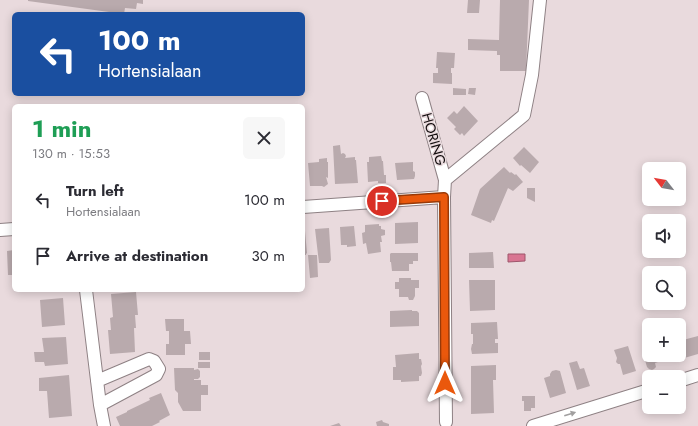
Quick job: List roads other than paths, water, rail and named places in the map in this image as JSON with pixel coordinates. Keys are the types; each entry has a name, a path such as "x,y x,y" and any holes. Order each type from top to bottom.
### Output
{"street":[{"path":"445,180 524,115 532,75 540,0"},
{"name":"HORING","path":"422,98 445,180 445,425"},
{"path":"305,207 444,197"},
{"path":"0,230 12,229"},
{"path":"86,292 100,405 104,426"},
{"path":"97,381 150,359 154,361 159,369 156,375 100,405"},
{"path":"686,379 698,375"},
{"path":"533,426 642,392"}]}
